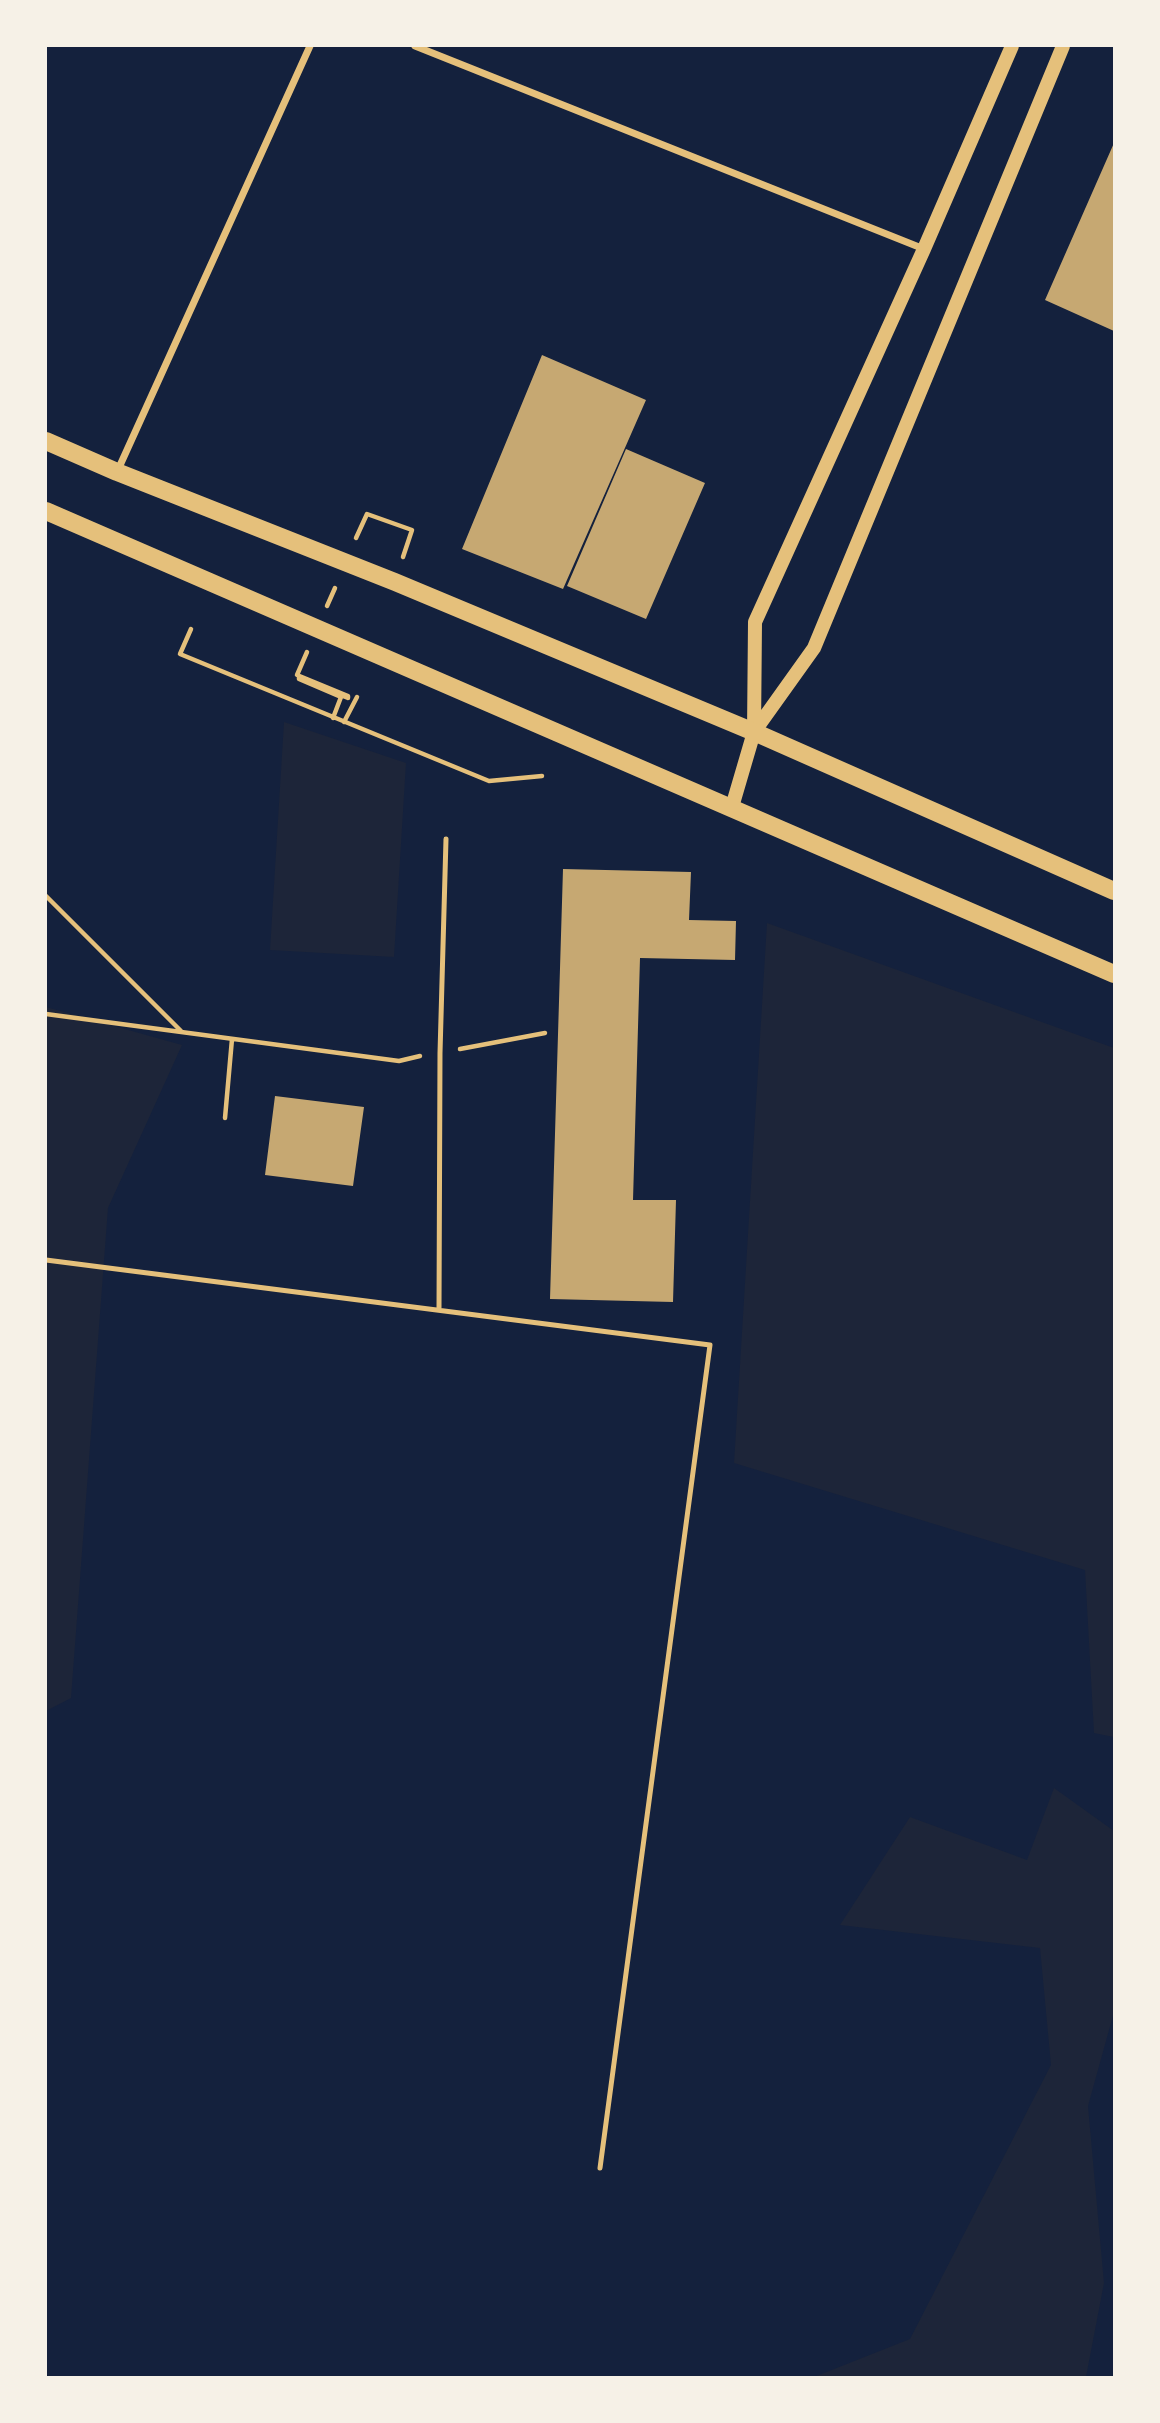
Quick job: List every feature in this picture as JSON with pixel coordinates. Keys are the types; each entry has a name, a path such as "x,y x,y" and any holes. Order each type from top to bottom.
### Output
{"main road":[{"path":"732,807 754,732 755,622 924,249 1012,46"},
{"path":"754,732 814,648 1063,46"},
{"path":"46,441 117,472 395,582 754,732 1115,891"},
{"path":"46,511 1115,974"}],"street":[{"path":"117,472 310,46"},
{"path":"415,46 924,249"}],"lane":[{"path":"439,1310 440,1053 446,839"},
{"path":"46,1260 710,1345 600,2168"}],"path":[{"path":"356,538 367,514 412,530 395,582"},
{"path":"324,613 340,576"},
{"path":"191,629 180,654 489,781 541,776"},
{"path":"308,650 297,674 348,696 299,677 341,697 333,718"},
{"path":"344,722 357,697"},
{"path":"46,896 182,1032"},
{"path":"46,1014 399,1060 545,1033"},
{"path":"225,1118 232,1038"}],"shaded area":[{"path":"284,722 406,763 394,957 270,950"},
{"path":"767,923 1114,1048 1114,1737 1094,1733 1085,1570 734,1463"},
{"path":"46,1007 182,1045 108,1208 71,1698 46,1711"},
{"path":"1054,1788 1114,1831 1114,2012 1088,2106 1104,2283 1086,2377 814,2377 910,2339 1051,2065 1040,1948 840,1925 910,1817 1027,1860"}],"building":[{"path":"1114,143 1114,331 1045,300"},
{"path":"542,355 646,400 563,589 462,549"},
{"path":"626,449 705,483 646,619 567,586"},
{"path":"563,869 691,872 689,920 736,921 735,960 640,958 633,1200 676,1200 673,1302 550,1299"},
{"path":"275,1096 364,1107 353,1186 265,1175"}]}
